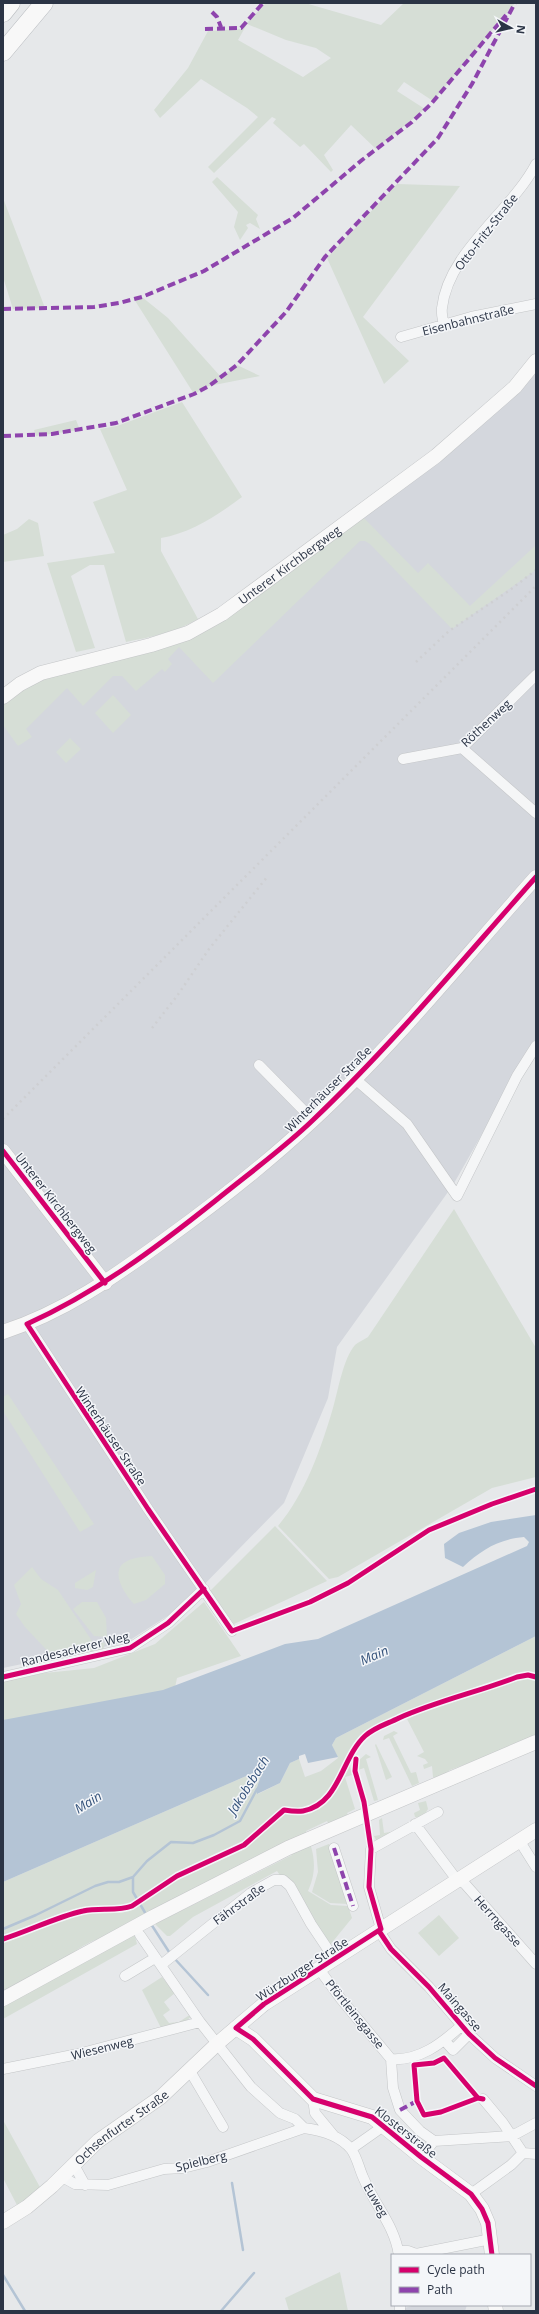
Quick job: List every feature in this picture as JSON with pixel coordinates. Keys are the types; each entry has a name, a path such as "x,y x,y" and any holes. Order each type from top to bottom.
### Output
{"highway":[{"path":"3,13 11,3"},
{"path":"3,52 44,3"}],"street":[{"name":"Otto-Fritz-Straße","path":"444,326 442,309 452,276 462,258 513,198 536,164"},
{"name":"Eisenbahnstraße","path":"401,337 444,326 471,317 536,304"},
{"name":"Unterer Kirchbergweg","path":"3,697 20,684 41,673 151,645 188,633 222,614 436,456 515,387 536,361"},
{"name":"Röthenweg","path":"403,759 462,748 536,675"},
{"path":"462,748 536,813"},
{"name":"Winterhäuser Straße","path":"3,1332 27,1324 105,1283 199,1215 313,1120 392,1039 536,877"},
{"name":"Winterhäuser Straße","path":"354,1078 407,1124 457,1196 517,1076 536,1046"},
{"name":"Winterhäuser Straße","path":"259,1065 313,1120"},
{"name":"Unterer Kirchbergweg","path":"3,1151 105,1283"},
{"name":"Winterhäuser Straße","path":"27,1324 144,1502 232,1630"},
{"name":"Randesackerer Weg","path":"3,1677 130,1648 168,1623 204,1589"},
{"path":"3,1999 136,1932 153,1917 288,1848 536,1742"},
{"path":"416,1824 438,1812"},
{"name":"Herrngasse","path":"416,1824 458,1879 465,1884 536,1964"},
{"name":"Maingasse","path":"416,1824 371,1849 369,1887 380,1930 391,1949 429,1987 461,2026 495,2058 536,2086"},
{"name":"Würzburger Straße","path":"236,2028 264,2004 536,1830"},
{"path":"519,1840 536,1867"},
{"path":"334,1848 352,1906"},
{"name":"Fährstraße","path":"158,1962 171,1958 251,1893 274,1880 283,1880 290,1886 311,1924 335,1960"},
{"path":"136,1932 200,2022 251,2087 274,2108 295,2119 304,2128"},
{"path":"125,1976 158,1962"},
{"name":"Pförtleinsgasse","path":"319,1969 341,1999 391,2059"},
{"name":"Wiesenweg","path":"3,2069 86,2052 200,2022"},
{"path":"461,2026 444,2041 415,2057 391,2059 393,2088 400,2110 420,2131 434,2141 510,2135 536,2122"},
{"name":"Ochsenfurter Straße","path":"3,2222 27,2207 62,2177 98,2141 115,2128 140,2114 190,2071 218,2043 236,2028"},
{"name":"Klosterstraße","path":"236,2028 253,2039 313,2099 320,2103 362,2112 380,2124 420,2157 471,2194 482,2209 491,2239 492,2254"},
{"path":"444,2041 452,2050 469,2034"},
{"path":"190,2071 223,2127"},
{"path":"313,2099 315,2113 334,2137 351,2149 378,2130 380,2124"},
{"path":"482,2099 523,2153"},
{"name":"Spielberg","path":"62,2177 75,2184 85,2186 108,2185 164,2169 182,2168 207,2162 304,2128 316,2130 334,2137"},
{"name":"Klosterstraße","path":"420,2157 434,2141"},
{"name":"Euweg","path":"351,2149 379,2208 390,2223 396,2238 398,2253 408,2251 416,2254 491,2239"},
{"path":"471,2194 511,2165 523,2153 536,2154"},
{"path":"74,2165 85,2186"}],"shaded area":[{"path":"266,3 305,3 381,25 404,3 515,3 433,101 404,82 397,91 425,109 376,149 351,125 324,155 333,170 331,172 304,144 300,147 273,123 276,119 272,117 214,173 208,167 258,117 247,108 201,79 160,118 154,110 188,68 208,31 241,29","holes":["247,24 286,40 316,48 331,58 303,77 238,40"]},
{"path":"217,177 258,215 256,219 260,229 250,223 246,225 248,228 240,240 234,227 238,212 212,182"},
{"path":"397,184 460,186 363,317 409,361 384,384 327,258"},
{"path":"3,198 45,308 13,309 3,277"},
{"path":"142,297 168,318 221,377 237,365 260,376 209,386 194,394 134,299"},
{"path":"536,372 536,1039 453,1185 337,1347 328,1398 284,1503 192,1597 169,1615 127,1642 3,1668 3,697 188,633 360,514 438,463 521,390"},
{"path":"182,402 242,497 214,517 193,528 172,536 161,538 161,551 198,619 172,631 126,642 104,565 90,565 71,576 95,648 76,652 47,563 115,553 93,502 127,490 100,429 117,426"},
{"path":"76,420 80,430 36,436 34,430"},
{"path":"360,514 418,573 428,563 470,606 536,545 536,570 452,629 370,544 365,541 360,541 213,683 179,647 168,659 172,664 165,672 162,669 136,691 122,676 113,676 83,706 67,688 26,729 32,737 18,746 3,725 3,697 20,684 189,633"},
{"path":"29,519 38,523 44,556 3,562 3,535 17,529"},
{"path":"113,695 131,715 113,733 95,713"},
{"path":"70,738 81,749 66,763 56,752"},
{"path":"454,1209 536,1348 536,1477 492,1488 338,1577 329,1579 278,1526 296,1500 311,1470 333,1408 347,1358 356,1344 368,1337"},
{"path":"8,1394 94,1524 80,1532 3,1411 3,1397"},
{"path":"275,1526 327,1581 234,1624 210,1591"},
{"path":"152,1556 165,1575 165,1584 146,1600 134,1604 127,1596 121,1584 119,1578 120,1567 130,1560"},
{"path":"32,1567 41,1579 58,1590 92,1641 105,1643 103,1650 57,1661 25,1627 16,1614 21,1604 14,1585"},
{"path":"96,1570 93,1587 87,1590 75,1588 75,1583"},
{"path":"82,1602 97,1602 106,1618 107,1637 94,1636 73,1609"},
{"path":"204,1602 241,1656 177,1678 173,1697 3,1725 3,1681 45,1673 94,1668 155,1644"},
{"path":"536,1636 536,1738 450,1770 436,1780 433,1777 432,1766 424,1769 423,1765 428,1763 425,1759 417,1756 424,1752 407,1719 398,1721 397,1719 369,1736 349,1763 352,1775 345,1777 355,1809 347,1813 348,1816 329,1825 327,1821 306,1831 314,1861 313,1875 308,1891 331,1905 348,1906 352,1918 330,1945 277,1871 193,1917 170,1936 167,1936 155,1924 292,1855 285,1841 285,1843 168,1905 159,1906 127,1923 118,1931 92,1941 75,1951 51,1969 3,1995 3,1882 260,1770 262,1773 256,1790 258,1794 280,1783 290,1763 299,1759 305,1777 321,1771 338,1758 332,1745 336,1738"},
{"path":"394,1731 398,1733 393,1736 411,1773 416,1772 419,1783 412,1786 389,1738 383,1740 384,1736"},
{"path":"376,1744 392,1777 386,1780 375,1745"},
{"path":"366,1754 371,1757 366,1759 378,1800 374,1801 364,1768 358,1770 358,1761"},
{"path":"426,1801 428,1809 425,1814 419,1818 415,1817 414,1813 420,1810 418,1803"},
{"path":"382,1818 384,1833 390,1832 390,1836 377,1842 374,1836 380,1835 379,1820"},
{"path":"329,1844 348,1904 330,1903 312,1892 318,1872 316,1849"},
{"path":"439,1915 459,1938 439,1956 418,1933"},
{"path":"131,1936 135,1936 137,1944 3,2019 3,2006"},
{"path":"162,1977 175,1993 164,2002 170,2010 163,2015 169,2023 179,2022 191,2014 192,2016 181,2025 162,2030 142,1990"},
{"path":"3,2120 41,2189 18,2207 3,2178"},
{"path":"340,2272 348,2311 289,2311 285,2298"},
{"path":"412,2306 467,2306 465,2311 404,2311 404,2308"}],"water":[{"name":"Main","path":"536,1515 536,1636 336,1738 332,1745 338,1757 308,1763 305,1754 299,1756 299,1759 290,1763 280,1783 257,1794 256,1790 262,1773 260,1770 3,1882 3,1720 163,1690 285,1644 318,1639 527,1546 529,1542 524,1537 506,1540 491,1546 463,1567 445,1558 444,1544 459,1533 491,1522"}],"waterway":[{"name":"Jakobsbach","path":"3,1929 36,1915 95,1886 108,1882 119,1882 133,1877 147,1861 171,1842 193,1843 214,1835 240,1821 257,1789"},
{"path":"133,1877 133,1892 147,1916"},
{"path":"151,1924 171,1955"},
{"path":"174,1958 208,1995"},
{"path":"232,2183 243,2250"},
{"path":"221,2311 254,2273"},
{"path":"3,2275 25,2311"}],"railway":[{"path":"416,662 449,631 510,590 536,570"},
{"path":"3,1119 536,586"},
{"path":"152,1028 177,996 209,949 268,876"}],"marked path":[{"path":"205,29 241,28 263,3"},
{"path":"3,436 52,434 116,423 194,394 209,386 237,365 286,312 325,257 438,138 472,84 515,3"},
{"path":"212,12 217,17 221,27"},
{"path":"3,309 94,307 119,303 142,297 204,271 293,218 362,160 412,122 431,104 506,15"},
{"path":"334,1848 353,1906"},
{"path":"400,2110 417,2101"}],"cycle path":[{"path":"536,877 371,1062 302,1131 215,1201 148,1252 101,1284 52,1312 27,1324 148,1509 232,1631 310,1602 348,1583 429,1530 492,1504 536,1489"},
{"path":"3,1151 105,1283"},
{"path":"3,1677 130,1648 168,1623 204,1589"},
{"path":"3,1939 83,1911 95,1909 120,1909 132,1906 177,1876 244,1845 284,1810 303,1811 315,1807 333,1790 357,1745 373,1730 413,1712 517,1677 528,1675 536,1677"},
{"path":"356,1759 355,1771 364,1802 371,1849 369,1887 381,1929 264,2004 236,2028 253,2039 313,2099 372,2117 421,2157 471,2194 482,2209 488,2223 492,2254"},
{"path":"379,1931 391,1949 429,1987 469,2034 495,2058 536,2086"},
{"path":"478,2098 441,2112 424,2115 417,2101 414,2065 434,2063 444,2058 478,2098 483,2099"}]}
